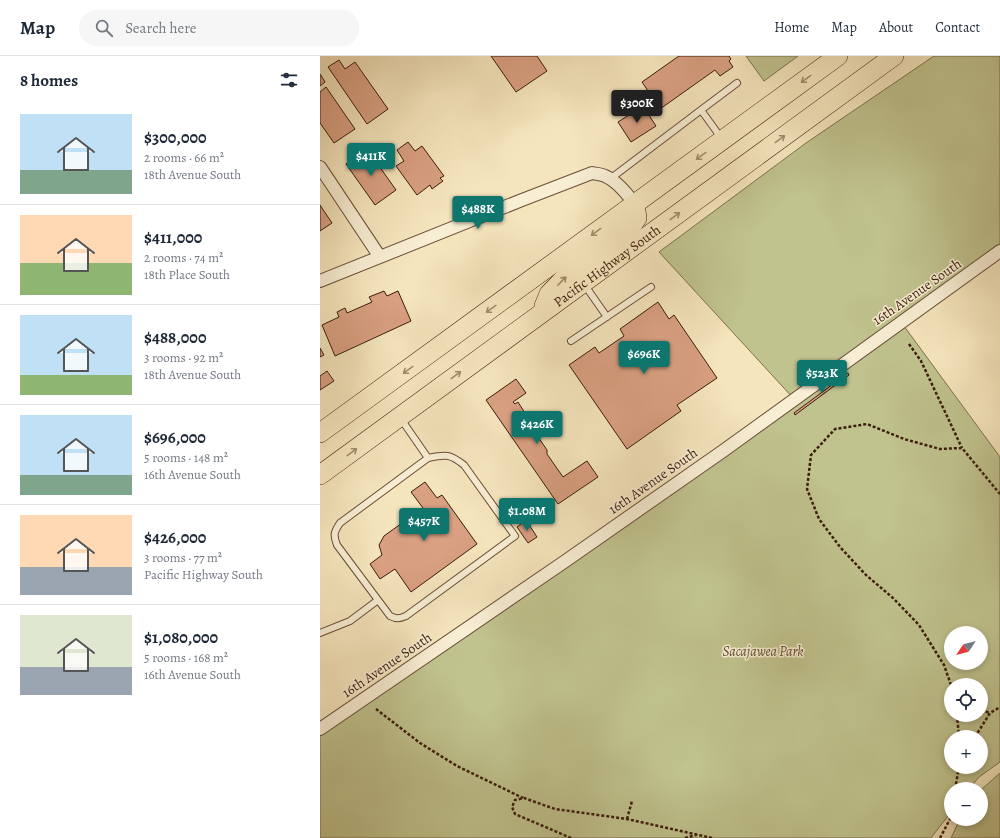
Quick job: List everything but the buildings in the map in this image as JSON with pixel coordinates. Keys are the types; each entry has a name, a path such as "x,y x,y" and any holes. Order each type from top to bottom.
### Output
{"main road":[{"path":"320,433 838,56"},
{"name":"Pacific Highway South","path":"320,475 894,56"},
{"path":"541,313 549,294 572,270 631,227 637,218 635,204"}],"street":[{"path":"320,168 380,257"},
{"path":"320,281 592,173 604,175 610,179 622,188 635,204"},
{"name":"16th Avenue South","path":"320,729 723,451 1000,252"}],"lane":[{"path":"610,179 737,83"},
{"path":"701,110 723,140"},
{"path":"583,283 607,317"},
{"path":"572,342 651,287"},
{"path":"399,416 428,458"},
{"path":"442,455 454,457 464,465 515,536 406,616 400,619 394,618 390,616 337,545 334,537 336,529 340,523 428,458 442,455"},
{"path":"320,633 350,621 378,600"}],"path":[{"path":"909,344 921,361 962,448 1000,494"},
{"path":"949,678 944,665 919,625 893,598 866,575 840,547 818,519 807,489 810,455 835,428 867,424 904,439 940,449 962,448"},
{"path":"979,730 990,713 1000,707"},
{"path":"376,709 420,743 457,766 524,798 555,809 627,819 712,838"},
{"path":"524,798 515,800 512,807 515,814 571,838"},
{"path":"627,819 632,801"},
{"path":"940,838 946,826"},
{"path":"685,838 697,834"}],"green space":[{"path":"746,56 798,56 764,81"},
{"name":"Sacajawea Park","path":"934,56 1000,56 1000,252 901,322 1000,457 1000,762 988,771 988,730 944,730 944,774 983,774 975,782 944,782 944,821 931,838 320,838 320,729 794,399 659,252 806,143"},
{"path":"1000,773 1000,838 951,838 957,826 988,826 988,784"}]}
